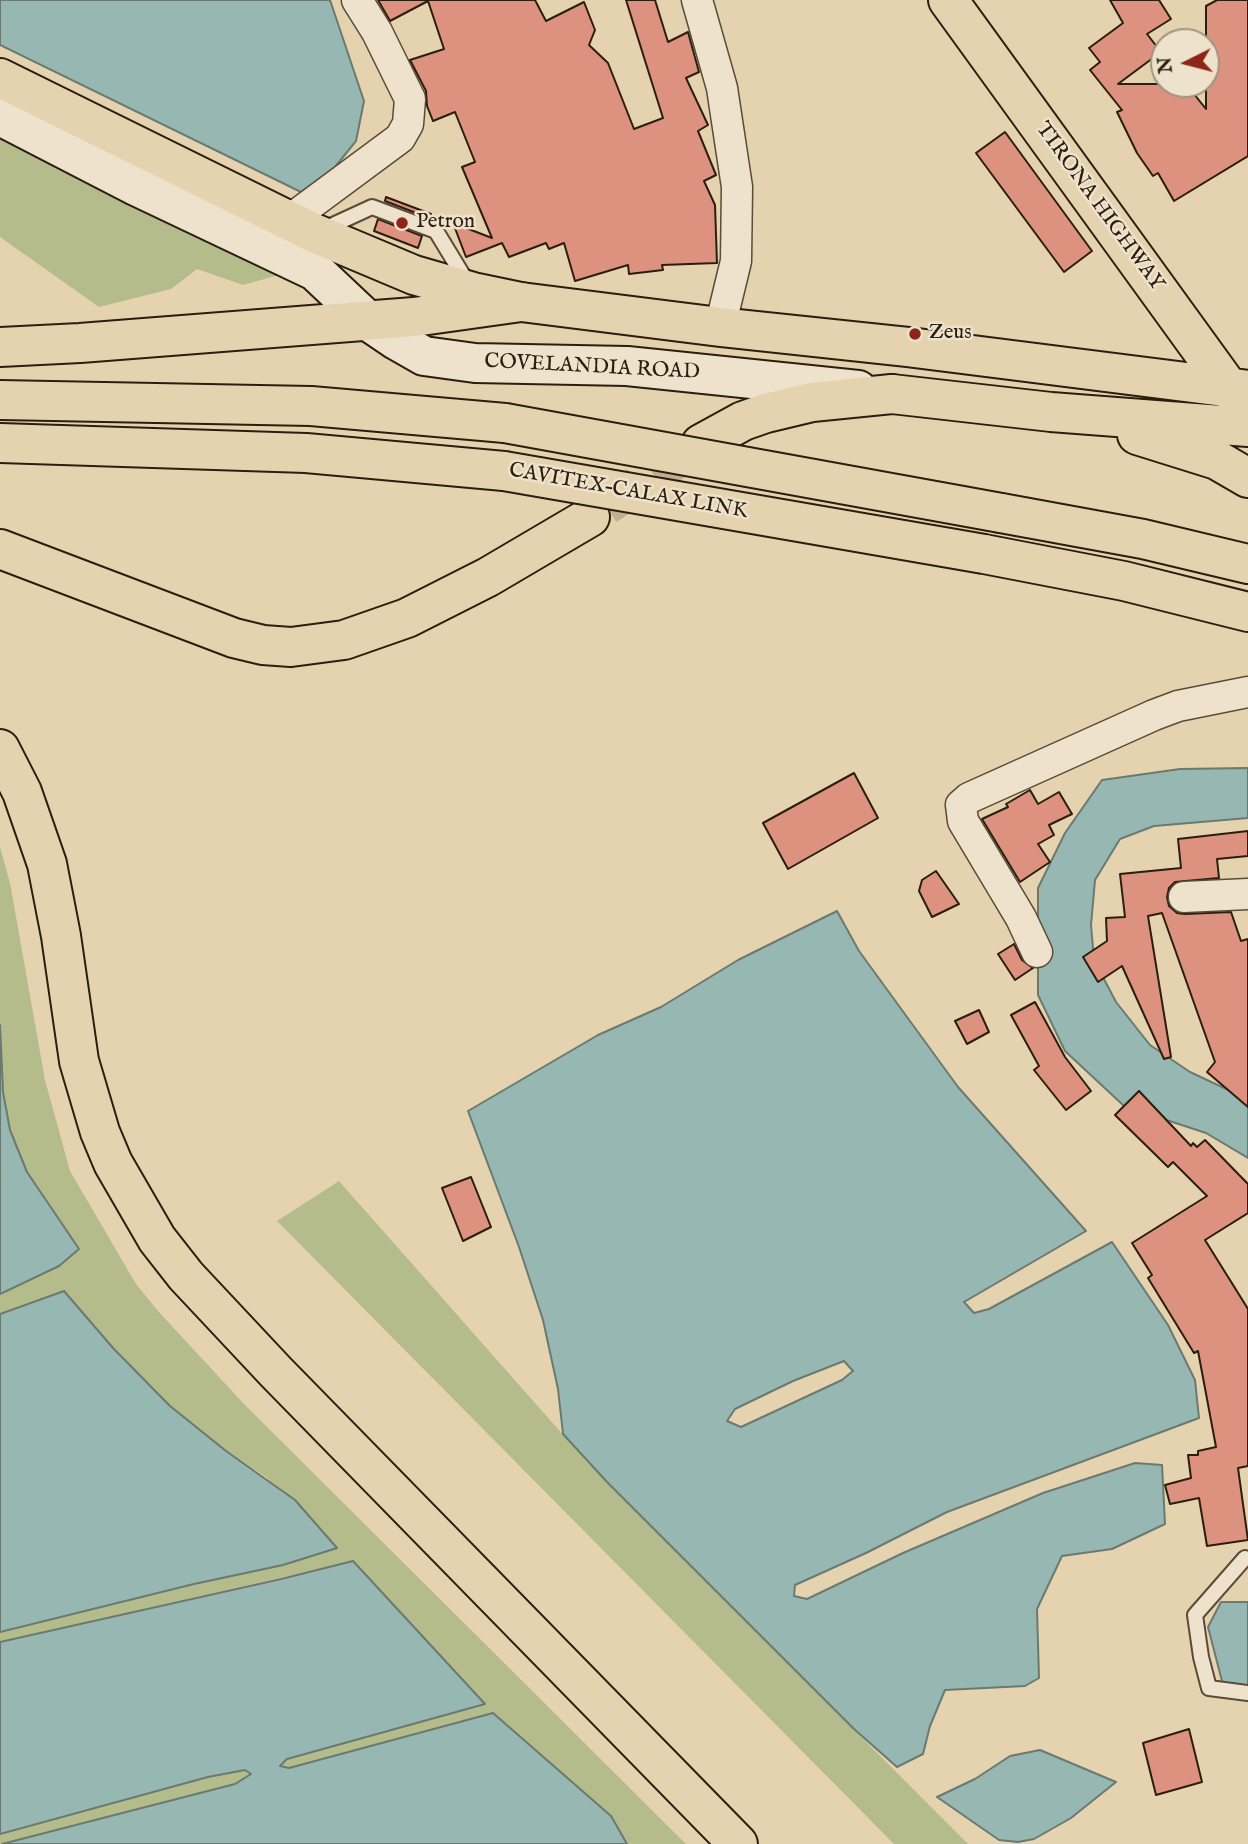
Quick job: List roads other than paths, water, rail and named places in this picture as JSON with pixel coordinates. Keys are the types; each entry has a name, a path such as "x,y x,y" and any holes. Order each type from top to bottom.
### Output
{"main road":[{"name":"TIRONA HIGHWAY","path":"948,0 1242,398"},
{"path":"0,78 301,227 414,275 473,292 521,302 908,347 1242,398"},
{"name":"COVELANDIA ROAD","path":"0,116 136,186 315,271 368,321 424,356 532,365 627,366 1051,412 1248,427"},
{"path":"0,347 368,321 521,302"},
{"path":"701,444 736,424 766,413 820,401 892,394"},
{"path":"0,400 311,406 505,423 1143,539 1248,564"},
{"path":"1051,412 1174,444 1217,460 1248,478"},
{"name":"CAVITEX–CALAX LINK","path":"0,443 306,453 504,471 984,554 1124,581 1248,612"},
{"path":"0,549 234,638 262,645 291,647 345,640 407,618 488,577 590,517"},
{"path":"0,749 32,818 47,864 61,936 79,1061 100,1132 113,1163 157,1239 186,1276 276,1372 738,1844"}],"street":[{"path":"301,227 400,138 408,124 410,99 377,32 357,0"},
{"path":"697,0 722,88 737,187 736,261 720,327"},
{"path":"1037,952 1021,918 963,821 961,805 969,798 1154,715 1178,706 1248,692"},
{"path":"1184,897 1248,894"}],"lane":[{"path":"1244,1558 1195,1615 1209,1688 1248,1693"}],"water":[{"path":"0,0 330,0 364,101 356,141 331,172 301,192 0,45"},
{"path":"1248,768 1248,818 1154,826 1120,839 1095,880 1091,925 1094,960 1116,1002 1150,1045 1190,1072 1248,1099 1248,1158 1206,1133 1124,1106 1065,1051 1038,995 1038,888 1065,833 1102,780 1180,769"},
{"path":"837,911 859,951 958,1087 1086,1231 964,1302 974,1313 989,1309 1112,1242 1168,1325 1195,1380 1199,1418 947,1512 795,1585 794,1596 807,1599 903,1553 1043,1493 1135,1463 1162,1465 1165,1524 1112,1549 1062,1556 1037,1609 1039,1678 1025,1686 945,1690 930,1726 923,1754 897,1767 854,1729 607,1482 563,1434 558,1389 543,1320 468,1111 598,1035 661,1007 738,960","holes":["844,1361 853,1371 842,1380 741,1427 727,1421 735,1409 793,1381"]},
{"path":"0,1025 3,1092 10,1130 27,1172 79,1249 59,1266 0,1294"},
{"path":"64,1291 113,1348 170,1406 226,1451 295,1500 337,1548 283,1565 0,1632 0,1314"},
{"path":"353,1561 485,1704 287,1759 280,1766 289,1768 493,1713 611,1816 627,1844 2,1844 235,1784 251,1774 245,1770 208,1777 0,1834 0,1642"},
{"path":"1221,1602 1248,1602 1248,1691 1223,1685 1208,1627"},
{"path":"1040,1750 1116,1782 1071,1818 1034,1839 1018,1842 999,1840 937,1797 975,1779 1010,1756"}],"tunnel":[{"path":"606,506 701,444"}],"place":[{"name":"Petron","path":"402,223"},
{"name":"Zeus","path":"915,334"}]}
